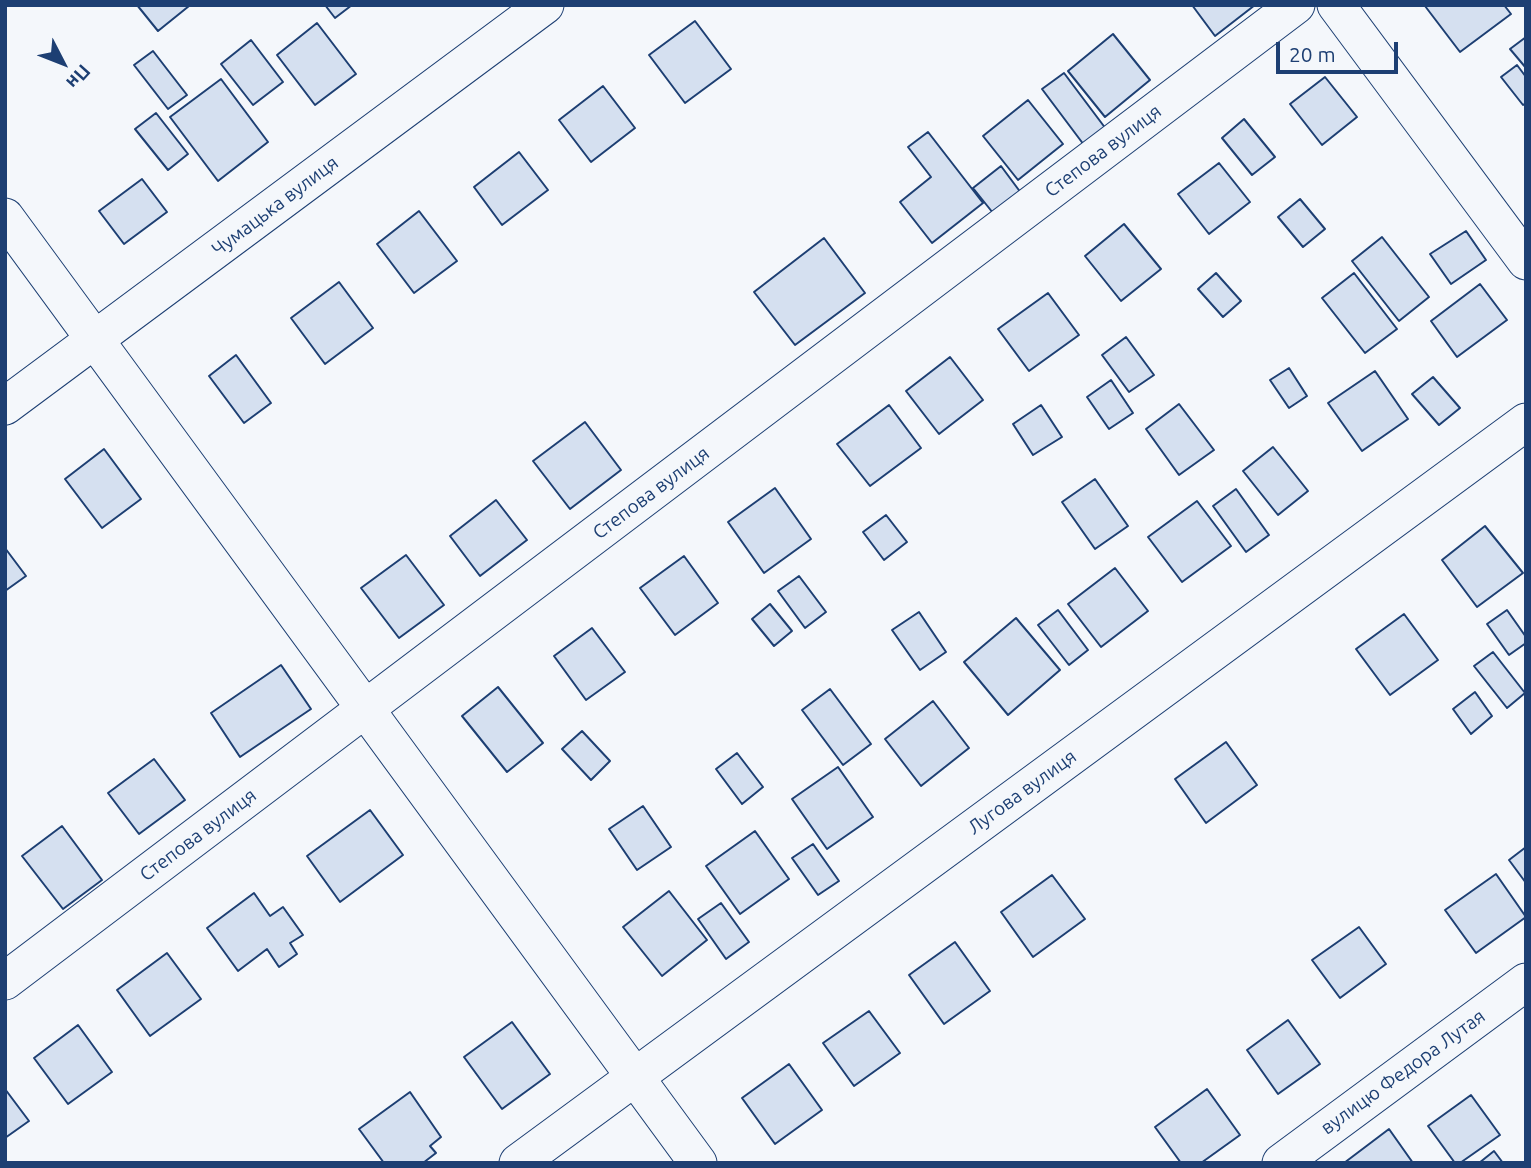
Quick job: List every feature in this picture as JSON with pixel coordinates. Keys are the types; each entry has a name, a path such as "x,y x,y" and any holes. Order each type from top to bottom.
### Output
{"street":[{"name":"Чумацька вулиця","path":"5,406 545,5"},
{"name":"Степова вулиця","path":"5,981 1296,5"},
{"path":"1336,5 1526,261"},
{"path":"5,217 698,1163"},
{"name":"Лугова вулиця","path":"518,1163 1526,422"},
{"name":"вулицю Федора Лутая","path":"1281,1163 1526,982"}],"building":[{"path":"137,5 188,5 189,6 158,31"},
{"path":"325,5 352,5 335,18"},
{"path":"1192,5 1255,5 1215,36"},
{"path":"1504,5 1511,14 1460,52 1425,6"},
{"path":"695,21 731,69 685,103 649,55"},
{"path":"317,23 356,74 315,105 277,55"},
{"path":"1113,34 1150,80 1105,117 1068,71"},
{"path":"1526,37 1526,68 1510,49"},
{"path":"251,40 283,82 253,105 221,64"},
{"path":"153,51 187,95 168,109 134,65"},
{"path":"1517,65 1526,77 1526,103 1523,105 1501,77"},
{"path":"1064,73 1112,137 1090,153 1042,89"},
{"path":"1325,77 1357,117 1322,145 1290,104"},
{"path":"221,79 268,142 218,181 170,117"},
{"path":"603,86 635,128 591,162 559,120"},
{"path":"1028,100 1063,144 1018,180 983,136"},
{"path":"156,113 188,154 168,170 135,129"},
{"path":"1244,119 1275,157 1252,175 1222,138"},
{"path":"928,132 983,203 932,243 900,202 931,177 908,147"},
{"path":"519,152 548,190 502,225 474,187"},
{"path":"1219,163 1250,202 1209,234 1178,194"},
{"path":"1001,166 1024,197 997,218 973,188"},
{"path":"142,179 167,212 124,244 99,211"},
{"path":"1300,199 1325,229 1303,247 1278,217"},
{"path":"419,211 457,261 414,293 377,244"},
{"path":"1124,224 1161,269 1121,301 1085,256"},
{"path":"1466,231 1486,260 1451,284 1430,254"},
{"path":"1382,237 1429,297 1399,321 1352,261"},
{"path":"824,238 865,293 795,345 754,292"},
{"path":"1216,273 1241,301 1223,317 1198,289"},
{"path":"1354,273 1397,329 1365,353 1322,298"},
{"path":"339,282 373,328 325,364 291,318"},
{"path":"1480,284 1507,320 1457,357 1431,321"},
{"path":"1048,293 1079,335 1029,371 998,329"},
{"path":"1126,337 1154,375 1129,392 1102,355"},
{"path":"236,355 271,403 244,423 209,376"},
{"path":"950,357 983,400 939,434 906,391"},
{"path":"1289,368 1307,396 1289,408 1270,380"},
{"path":"1375,371 1408,419 1362,451 1328,403"},
{"path":"1433,377 1460,408 1439,425 1412,394"},
{"path":"1111,380 1133,413 1109,429 1087,397"},
{"path":"1179,404 1214,450 1179,475 1146,429"},
{"path":"889,405 921,448 870,486 837,444"},
{"path":"1041,405 1062,437 1033,455 1013,424"},
{"path":"585,422 621,470 570,509 533,461"},
{"path":"1273,447 1308,491 1278,515 1243,471"},
{"path":"104,449 141,499 102,528 65,479"},
{"path":"1095,479 1128,526 1095,549 1062,502"},
{"path":"775,488 811,539 764,573 728,522"},
{"path":"1236,489 1269,535 1246,552 1213,506"},
{"path":"496,500 527,540 480,576 450,536"},
{"path":"1197,501 1231,546 1182,582 1148,537"},
{"path":"886,515 907,542 884,560 863,532"},
{"path":"1485,526 1523,573 1477,607 1442,560"},
{"path":"5,548 26,576 5,591"},
{"path":"406,555 444,605 399,638 361,588"},
{"path":"684,556 718,603 675,635 640,588"},
{"path":"1115,568 1148,611 1101,647 1068,604"},
{"path":"799,576 826,612 805,628 778,591"},
{"path":"770,604 792,631 774,646 752,619"},
{"path":"1058,610 1088,650 1069,665 1038,625"},
{"path":"1507,610 1526,637 1526,643 1509,655 1487,624"},
{"path":"919,612 946,652 920,670 892,630"},
{"path":"1404,614 1438,660 1390,695 1356,649"},
{"path":"1016,618 1060,670 1008,715 964,662"},
{"path":"592,628 625,672 586,700 554,656"},
{"path":"1493,652 1525,693 1507,708 1474,666"},
{"path":"281,665 311,709 240,757 211,713"},
{"path":"498,687 543,743 507,772 462,716"},
{"path":"830,689 871,744 843,765 802,710"},
{"path":"1475,692 1492,716 1471,734 1453,709"},
{"path":"933,701 969,748 921,786 885,739"},
{"path":"582,731 610,761 591,780 562,749"},
{"path":"1226,742 1257,785 1206,823 1175,779"},
{"path":"737,753 763,787 742,804 716,769"},
{"path":"154,759 185,800 139,834 108,793"},
{"path":"838,767 873,817 827,849 792,799"},
{"path":"643,806 671,847 637,870 609,829"},
{"path":"370,810 403,855 340,902 307,856"},
{"path":"62,826 102,880 63,909 22,856"},
{"path":"755,831 789,879 740,914 706,866"},
{"path":"813,844 839,881 818,895 792,858"},
{"path":"1526,847 1526,883 1509,860"},
{"path":"1496,874 1526,917 1476,953 1445,910"},
{"path":"1052,875 1085,919 1033,957 1001,912"},
{"path":"669,891 707,940 662,976 623,927"},
{"path":"254,893 270,916 283,907 303,935 290,943 297,954 279,967 267,949 238,971 207,928"},
{"path":"721,903 749,942 726,959 698,919"},
{"path":"1359,927 1386,964 1340,998 1312,960"},
{"path":"955,942 990,991 944,1024 909,975"},
{"path":"167,953 201,999 150,1036 117,990"},
{"path":"869,1011 900,1053 854,1086 823,1043"},
{"path":"1288,1020 1320,1064 1278,1094 1247,1050"},
{"path":"512,1022 550,1074 502,1109 464,1057"},
{"path":"78,1025 112,1072 68,1104 34,1058"},
{"path":"789,1064 822,1110 775,1144 742,1098"},
{"path":"5,1089 29,1121 5,1138"},
{"path":"1207,1089 1240,1135 1201,1163 1181,1163 1155,1127"},
{"path":"410,1092 441,1137 430,1146 436,1153 423,1163 384,1163 359,1129"},
{"path":"1471,1095 1500,1135 1460,1163 1455,1163 1428,1126"},
{"path":"1389,1129 1413,1163 1344,1163"},
{"path":"1494,1151 1503,1163 1479,1163"}]}
